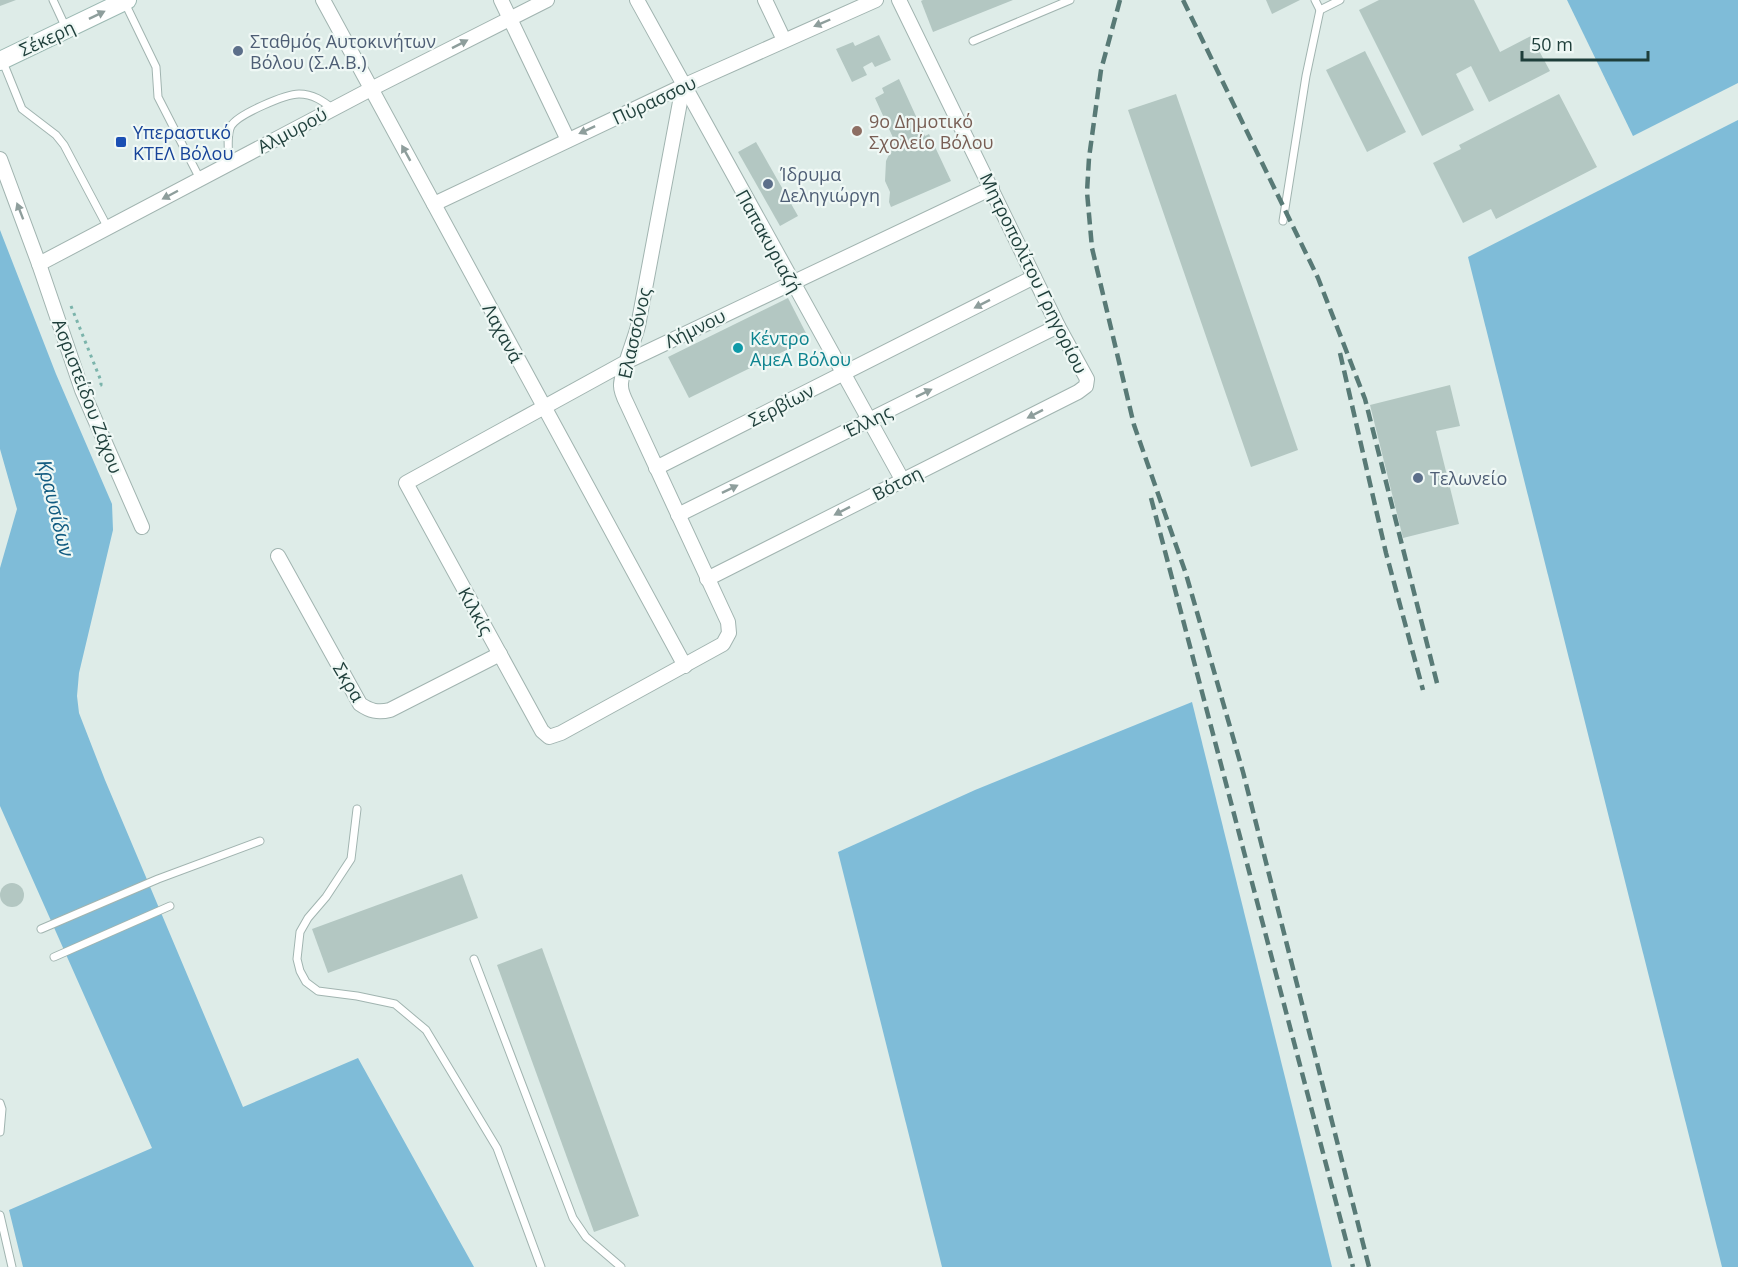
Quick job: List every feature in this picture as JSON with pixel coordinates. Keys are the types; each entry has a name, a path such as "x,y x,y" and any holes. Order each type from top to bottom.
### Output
{"main road":[{"name":"Σέκερη","path":"1,61 125,1"}],"street":[{"name":"Λαχανά","path":"323,0 685,666"},
{"path":"501,0 568,140"},
{"name":"Αλμυρού","path":"39,264 371,89 547,0"},
{"name":"Παπακυριαζή","path":"637,0 903,481"},
{"path":"765,0 784,40"},
{"name":"Πύρασσου","path":"434,204 683,86 876,0"},
{"name":"Μητροπολίτου Γρηγορίου","path":"899,0 1058,326 1087,379 1086,386"},
{"name":"Ελασσόνος","path":"683,86 638,326 621,382 622,390 656,468 728,622 729,633 723,644 685,666"},
{"name":"Ασριστείδου Ζάχου","path":"0,159 82,390 142,527"},
{"name":"Λήμνου","path":"406,483 628,361 992,188"},
{"name":"Σερβίων","path":"656,468 1034,277"},
{"name":"Έλλης","path":"678,515 1058,326"},
{"name":"Βότση","path":"707,579 1086,386"},
{"name":"Κιλκίς","path":"406,483 542,731 549,736 561,734 685,666"},
{"name":"Σκρα","path":"278,556 360,704 368,710 379,712 390,710 500,654"}],"lane":[{"path":"53,0 66,30"},
{"path":"973,41 1070,0"},
{"path":"1283,221 1306,76 1320,10 1315,0"},
{"path":"1320,10 1340,0"},
{"path":"125,1 156,67 158,97 200,179"},
{"path":"1,61 22,109 56,135 67,148 108,228"},
{"path":"229,163 229,134 232,125 242,117 288,96 300,94 314,96 333,109"},
{"path":"357,809 351,859 300,932 297,959 300,972 306,982 318,991 395,1004 426,1030 497,1148 542,1267"},
{"path":"41,928 158,879 260,841"},
{"path":"54,957 170,906"},
{"path":"474,959 573,1218 586,1237 621,1267"},
{"path":"0,1103 2,1109 0,1132"},
{"path":"0,1215 12,1267"}],"path":[{"path":"68,299 101,381 101,385 82,390"}],"water":[{"path":"1567,0 1738,0 1738,83 1633,136"},
{"path":"1738,120 1738,1267 1722,1267 1468,257"},
{"name":"Κραυσίδων","path":"0,230 56,374 112,504 113,530 79,673 77,696 79,713 243,1107 358,1058 474,1267 23,1267 9,1210 152,1148 0,806 0,568 17,509 0,449"},
{"path":"1192,702 1332,1267 942,1267 838,852 975,790"}],"building":[{"path":"0,0 16,0 0,6"},
{"path":"1013,0 933,32 921,1"},
{"path":"1266,0 1300,0 1272,14"},
{"path":"1379,0 1474,0 1500,52 1531,36 1550,71 1489,102 1471,66 1456,74 1474,110 1422,136 1359,10"},
{"path":"879,35 891,60 875,67 872,62 863,67 867,75 852,82 836,49 853,42 855,46"},
{"path":"1365,51 1406,132 1367,152 1326,70"},
{"path":"899,79 925,136 929,134 951,181 891,207 890,192 885,181 886,161 895,142 875,98 884,93 882,88"},
{"path":"1176,94 1298,450 1251,467 1128,110"},
{"path":"1559,94 1597,167 1496,219 1491,209 1463,223 1433,163 1461,149 1459,145"},
{"name":"Ίδρυμα Δεληγιώργη","path":"756,142 798,216 780,226 738,152"},
{"name":"Κέντρο ΑμεΑ Βόλου","path":"788,298 809,339 689,398 668,357"},
{"name":"Τελωνείο","path":"1450,385 1460,426 1436,431 1459,524 1403,538 1370,405"},
{"path":"462,874 478,918 328,973 312,929"},
{"path":"12,883 20,887 24,895 20,903 12,907 4,903 0,895 4,887"},
{"path":"542,948 639,1216 594,1232 497,965"}],"railway":[{"path":"1120,0 1101,70 1089,158 1087,192 1092,248 1134,425 1186,574 1243,772 1369,1267"},
{"path":"1183,0 1318,278 1365,399 1438,687"},
{"path":"1340,353 1386,553 1423,690"},
{"path":"1151,498 1353,1267"}],"place":[{"name":"Σταθμός Αυτοκινήτων Βόλου (Σ.Α.Β.)","path":"238,51"},
{"name":"9ο Δημοτικό Σχολείο Βόλου","path":"857,131"},
{"name":"Υπεραστικό ΚΤΕΛ Βόλου","path":"121,142"},
{"name":"Ίδρυμα Δεληγιώργη","path":"768,184"},
{"name":"Κέντρο ΑμεΑ Βόλου","path":"738,348"},
{"name":"Τελωνείο","path":"1418,478"}]}
